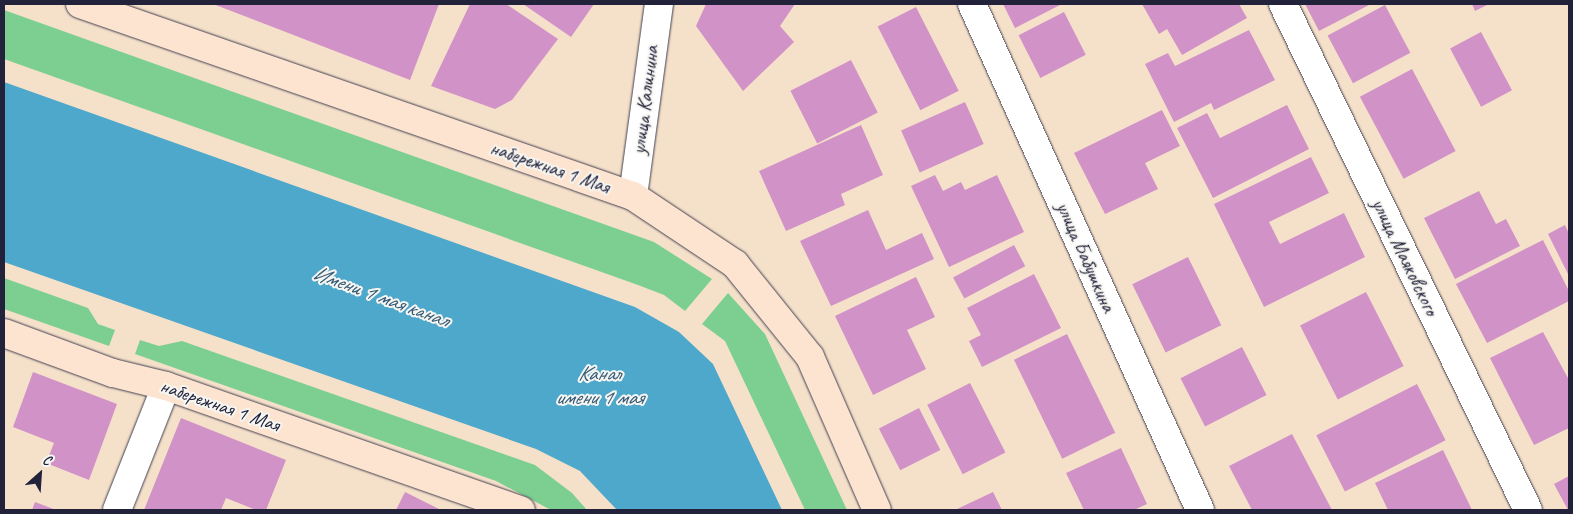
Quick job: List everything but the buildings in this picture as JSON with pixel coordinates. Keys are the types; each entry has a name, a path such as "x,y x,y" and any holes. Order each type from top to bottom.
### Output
{"main road":[{"name":"набережная 1 Мая","path":"80,4 633,196 735,264 810,357 877,510"},
{"name":"набережная 1 Мая","path":"4,333 113,372 166,386 521,510"}],"street":[{"name":"улица Калинина","path":"633,196 659,4"},
{"name":"улица Бабушкина","path":"972,4 1200,510"},
{"name":"улица Маяковского","path":"1283,4 1528,510"},
{"path":"117,510 166,386"}],"green space":[{"path":"4,10 654,242 712,279 685,311 664,295 638,285 4,59"},
{"path":"4,278 88,308 98,324 115,330 109,346 4,309"},
{"path":"728,293 765,334 847,510 805,510 725,341 702,324"},
{"path":"140,340 159,346 182,341 535,465 572,493 587,510 551,510 496,481 135,354"}],"water":[{"name":"Канал имени 1 мая","path":"4,82 635,307 679,332 713,364 782,510 617,510 580,471 536,449 4,262"}],"water label":[{"name":"Имени 1 мая канал","path":"381,296"}]}
